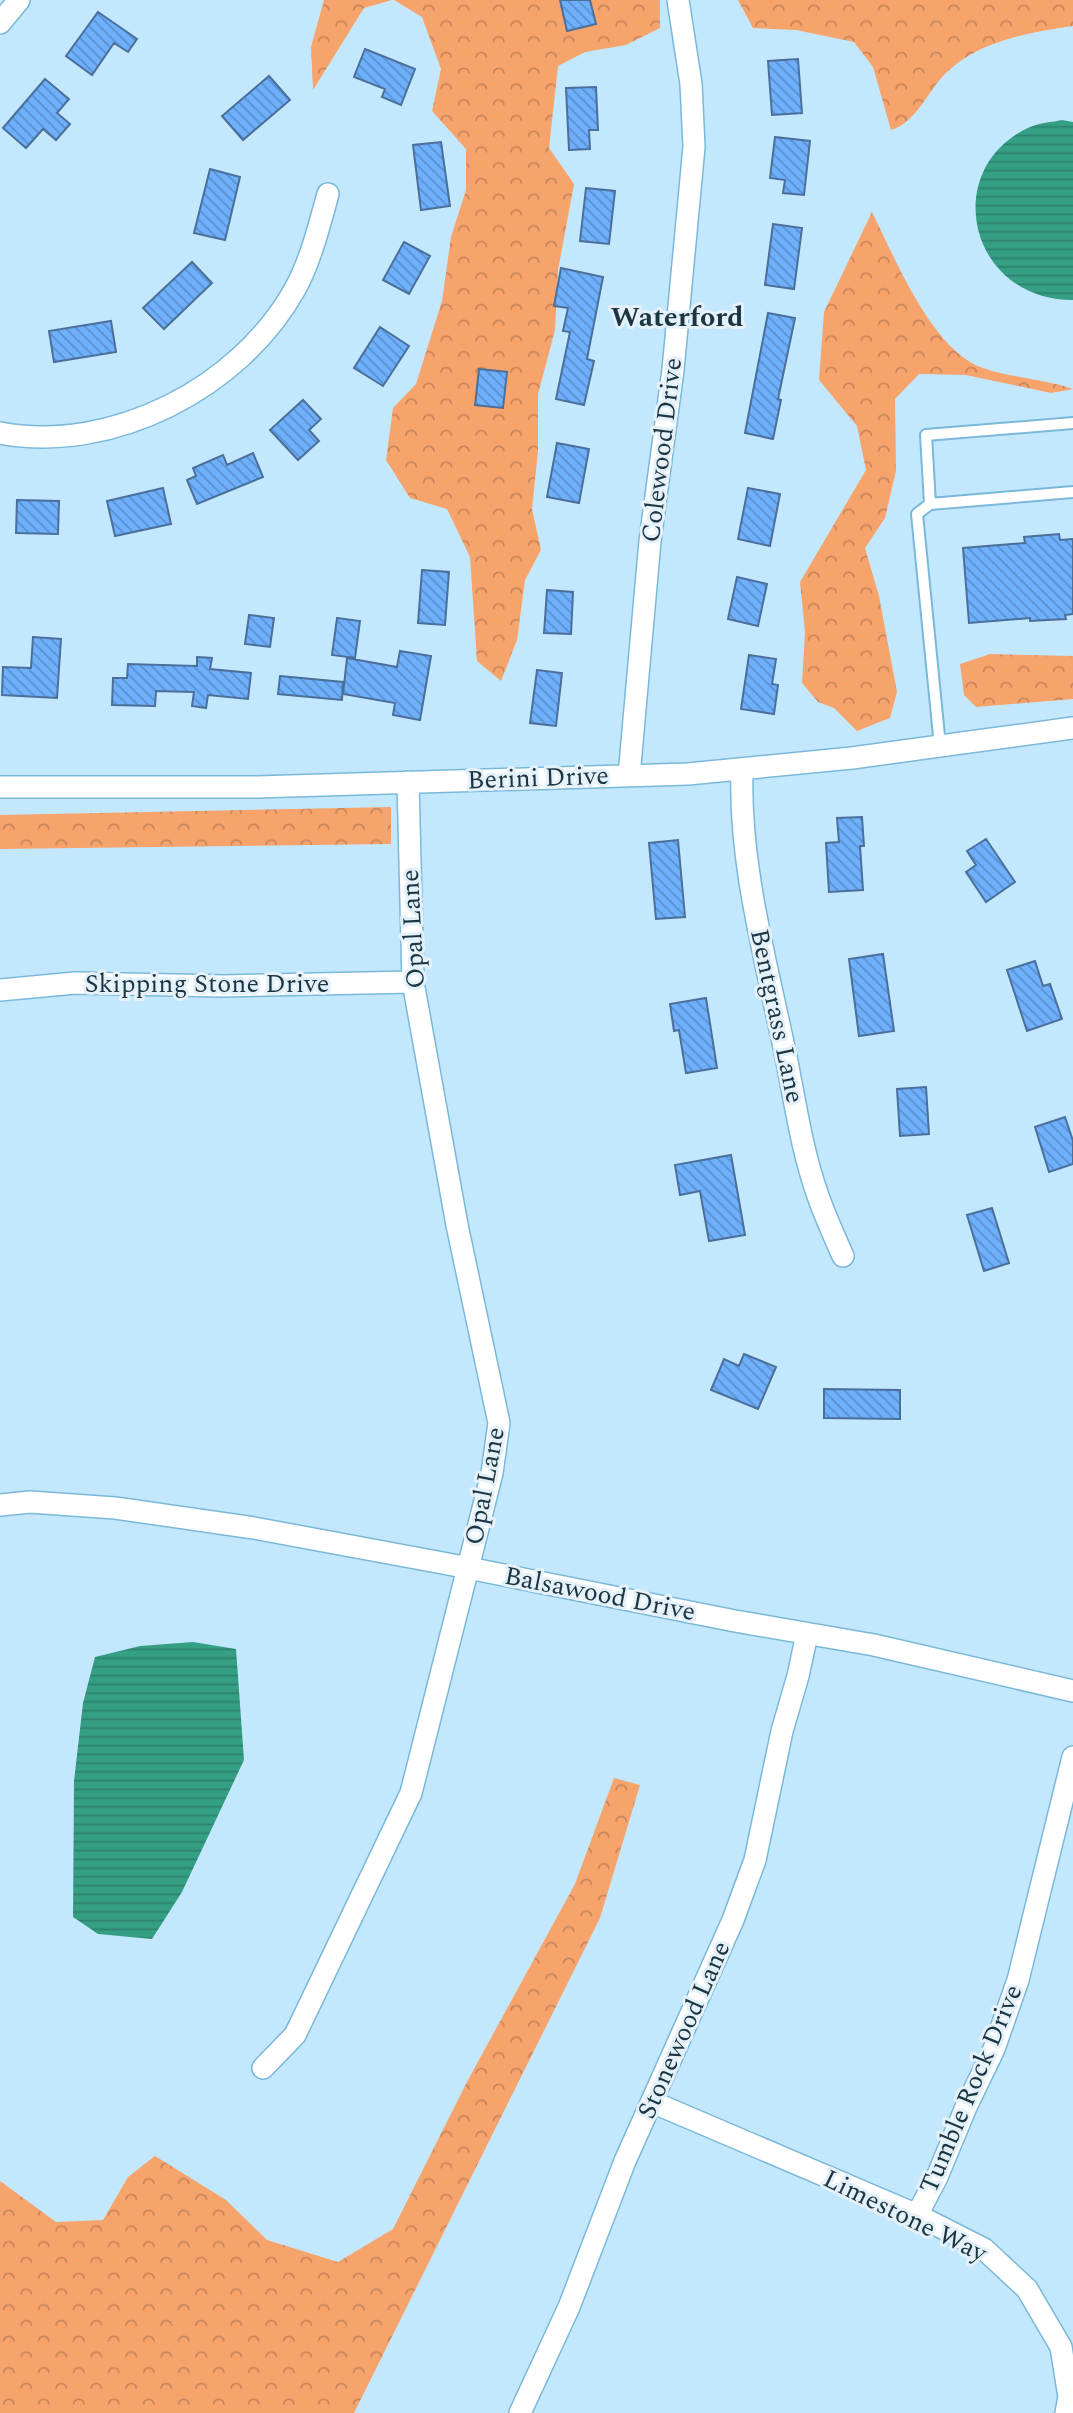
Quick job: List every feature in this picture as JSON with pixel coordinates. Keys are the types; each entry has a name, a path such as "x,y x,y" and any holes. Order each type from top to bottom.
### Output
{"street":[{"path":"0,23 19,0"},
{"name":"Colewood Drive","path":"629,776 650,541 673,370 694,147 691,84 678,0"},
{"path":"0,433 45,437 111,428 143,418 201,388 229,367 276,317 295,289 313,247 328,194"},
{"name":"Berini Drive","path":"0,787 244,787 629,776 742,770 1073,729"},
{"name":"Bentgrass Lane","path":"742,770 741,799 761,943 807,1158 817,1195 843,1256"},
{"name":"Opal Lane","path":"263,2067 295,2035 411,1793 492,1473 499,1423 455,1212 413,982 408,782"},
{"name":"Skipping Stone Drive","path":"0,990 75,983 223,986 413,982"},
{"name":"Balsawood Drive","path":"0,1506 30,1502 115,1508 254,1528 874,1645 1073,1691"},
{"name":"Stonewood Lane","path":"520,2413 569,2307 625,2161 733,1920 755,1860 782,1731 807,1634"},
{"name":"Tumble Rock Drive","path":"917,2216 994,2049 1018,1979 1073,1757"},
{"name":"Limestone Way","path":"652,2102 917,2216 984,2249 1027,2288 1061,2347 1069,2398 1066,2413"}],"lane":[{"path":"930,504 926,435 1073,423"},
{"path":"940,746 917,514 930,504 1073,492"}],"green space":[{"path":"324,0 392,0 364,8 313,90 311,47"},
{"path":"394,0 660,0 660,28 626,45 585,52 558,66 549,148 574,184 558,270 555,330 538,394 538,451 532,509 541,550 525,580 517,640 501,681 477,661 470,557 447,509 410,498 386,460 393,408 416,384 442,301 451,237 466,190 466,149 432,111 441,69 422,17"},
{"path":"738,0 1073,0 1073,26 1006,40 960,61 940,79 908,120 891,130 873,67 854,42 796,30 753,28"},
{"path":"872,212 917,301 947,343 983,368 1073,389 1051,393 966,375 919,374 895,399 896,471 885,518 865,548 879,596 897,692 890,718 857,731 834,708 818,702 802,683 805,632 800,582 866,470 857,426 819,380 824,312"},
{"path":"990,654 1073,656 1073,699 976,707 964,695 960,664"},
{"path":"391,807 391,844 0,849 0,815"},
{"path":"614,1778 640,1785 600,1918 354,2413 0,2413 0,2181 56,2222 103,2220 128,2177 155,2156 226,2200 267,2240 338,2262 393,2229 468,2080 575,1884"}],"shaded area":[{"path":"1062,120 1073,122 1073,300 1037,294 1009,279 989,256 978,229 976,200 984,171 1001,146 1030,127"},
{"path":"193,1642 236,1649 244,1760 182,1892 152,1939 98,1934 73,1917 74,1781 83,1703 95,1657 140,1646"}],"building":[{"path":"560,0 590,0 596,24 567,31"},
{"path":"98,12 137,39 128,52 114,43 92,75 66,56"},
{"path":"365,49 415,69 401,105 382,97 385,89 354,77"},
{"path":"798,59 802,113 772,115 768,61"},
{"path":"269,76 290,100 243,140 222,116"},
{"path":"45,79 69,99 57,113 70,124 56,140 43,129 26,148 3,128"},
{"path":"596,87 598,130 589,130 590,149 569,150 566,88"},
{"path":"775,137 810,141 804,195 783,193 785,180 770,178"},
{"path":"441,142 450,206 421,210 413,145"},
{"path":"210,169 240,177 225,240 194,233"},
{"path":"586,188 615,191 609,244 580,241"},
{"path":"773,224 802,228 794,289 765,285"},
{"path":"404,242 430,256 409,294 383,280"},
{"path":"192,262 212,283 164,329 143,308"},
{"path":"561,268 603,277 587,359 594,361 584,405 556,399 570,332 563,331 568,308 554,306"},
{"path":"768,313 795,318 778,399 781,400 773,439 745,433"},
{"path":"111,321 116,352 54,362 49,331"},
{"path":"380,327 409,346 383,386 354,368"},
{"path":"479,369 507,372 503,408 475,405"},
{"path":"303,400 321,419 309,430 319,441 298,460 270,430"},
{"path":"557,443 589,449 579,503 547,497"},
{"path":"253,453 263,477 197,504 187,480 196,476 193,468 223,455 227,465"},
{"path":"163,488 171,524 115,536 107,501"},
{"path":"748,488 780,494 770,546 738,539"},
{"path":"17,500 59,501 58,534 16,533"},
{"path":"1059,534 1060,540 1073,539 1073,614 1065,615 1066,619 1030,621 1030,618 969,623 963,548 1025,543 1024,537"},
{"path":"422,570 449,572 445,625 418,623"},
{"path":"737,577 767,584 758,626 728,619"},
{"path":"547,590 573,592 571,634 544,633"},
{"path":"249,615 274,618 270,647 245,644"},
{"path":"337,618 360,621 355,658 332,655"},
{"path":"33,637 61,639 57,698 2,695 3,667 31,668"},
{"path":"400,651 431,656 420,720 393,715 395,703 343,694 347,658 397,667"},
{"path":"749,655 776,659 772,684 778,685 774,714 741,709"},
{"path":"197,657 212,658 210,669 251,673 248,699 208,695 206,708 192,706 194,692 156,691 155,706 112,705 113,678 127,678 128,664 197,666"},
{"path":"537,670 562,673 556,726 530,723"},
{"path":"280,676 343,682 342,700 278,694"},
{"path":"862,817 864,846 860,846 863,890 829,892 826,843 839,842 837,818"},
{"path":"986,839 1015,882 986,902 966,872 976,865 967,851"},
{"path":"678,840 685,917 656,919 649,843"},
{"path":"883,954 894,1031 859,1036 849,959"},
{"path":"1035,961 1043,986 1050,984 1062,1019 1027,1031 1007,970"},
{"path":"706,998 717,1068 686,1073 679,1030 674,1031 670,1004"},
{"path":"926,1087 929,1134 900,1136 897,1089"},
{"path":"1065,1117 1073,1141 1073,1164 1049,1172 1035,1127"},
{"path":"731,1155 745,1235 709,1241 700,1191 680,1195 675,1165"},
{"path":"992,1208 1009,1263 984,1271 967,1215"},
{"path":"744,1354 776,1367 758,1409 711,1390 724,1359 739,1366"},
{"path":"824,1389 900,1390 900,1419 824,1418"}],"district":[{"name":"Waterford","path":"677,317"}]}
